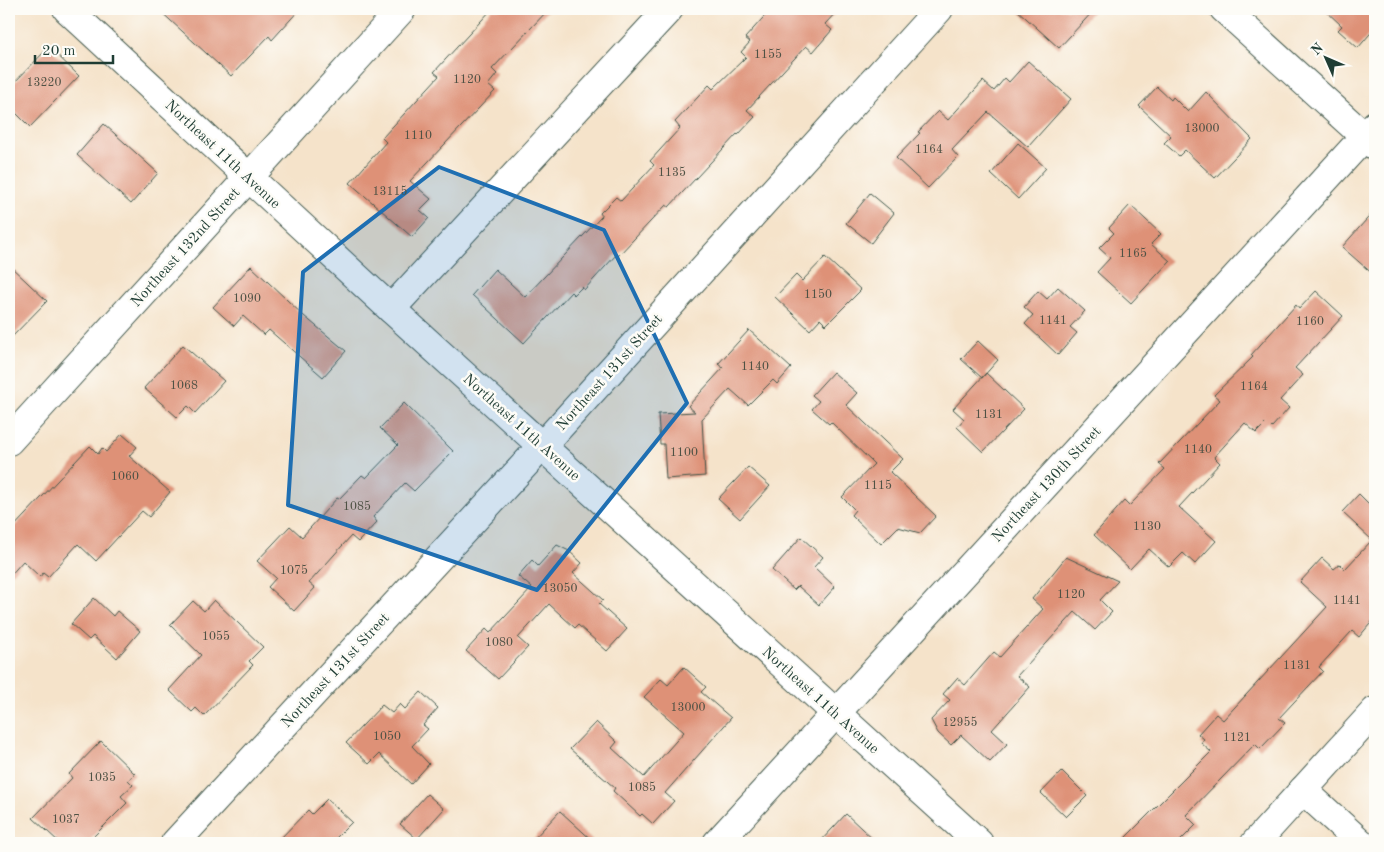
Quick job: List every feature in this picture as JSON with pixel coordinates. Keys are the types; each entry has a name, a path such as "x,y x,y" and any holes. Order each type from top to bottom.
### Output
{"street":[{"name":"Northeast 11th Avenue","path":"68,9 391,309 543,445 835,714 979,843"},
{"name":"Northeast 132nd Street","path":"9,441 402,9"},
{"path":"391,309 669,9"},
{"name":"Northeast 131st Street","path":"175,843 543,445 938,9"},
{"path":"1224,9 1372,136"},
{"name":"Northeast 130th Street","path":"717,843 1372,136"},
{"path":"1256,843 1375,711"},
{"path":"1303,790 1362,843"}],"highlighted area":[{"path":"439,167 604,230 687,403 537,590 288,505 303,272"}],"building":[{"path":"158,9 300,9 272,40 269,36 231,76"},
{"path":"492,9 549,9 492,69 497,74 488,85 495,91 410,181 431,199 420,210 429,218 412,237 350,183 386,142 382,138 439,76 434,72"},
{"path":"771,9 839,9 825,24 832,30 813,52 806,46 747,110 755,117 669,207 666,205 584,290 582,287 574,295 571,292 524,343 472,295 495,269 525,297 602,216 600,213 616,197 621,201 654,165 650,161 680,128 675,122 709,85 713,89 746,57 741,52 750,42 745,38"},
{"path":"1016,9 1095,9 1059,48"},
{"path":"1324,9 1375,9 1375,28 1358,48 1338,30 1342,26"},
{"path":"49,47 79,76 30,127 9,106 9,88"},
{"path":"1028,61 1071,99 1028,147 988,112 952,150 958,157 928,188 896,158 938,111 948,120 983,81 994,91 1005,78 1009,82"},
{"path":"1157,87 1171,100 1173,97 1188,112 1206,92 1252,139 1215,178 1185,150 1179,156 1164,143 1171,136 1139,106"},
{"path":"104,124 158,173 131,204 77,155"},
{"path":"1018,143 1046,168 1018,199 991,174"},
{"path":"870,193 894,213 871,243 846,223"},
{"path":"1130,205 1161,234 1151,244 1170,261 1131,303 1097,272 1110,258 1099,248 1114,233 1109,228"},
{"path":"1375,210 1375,276 1342,247"},
{"path":"825,257 861,290 826,325 820,319 810,330 775,297 796,275 802,281"},
{"path":"9,265 47,301 9,340"},
{"path":"251,266 304,316 346,351 323,377 269,330 264,335 243,316 234,326 213,307"},
{"path":"1058,287 1085,311 1070,327 1077,333 1058,355 1025,324 1033,315 1024,307 1038,291 1047,299"},
{"path":"1316,291 1343,316 1295,368 1303,375 1280,400 1289,408 1272,427 1267,422 1256,433 1245,423 1214,457 1220,463 1179,507 1216,541 1195,564 1183,553 1169,567 1149,549 1130,569 1094,535 1124,501 1129,506 1165,469 1159,464 1220,400 1214,395 1253,357 1251,355 1296,305 1299,309"},
{"path":"749,330 791,368 777,384 773,380 748,405 730,389 702,419 705,476 666,479 664,444 660,444 658,414 695,412 688,406 723,368 718,364"},
{"path":"978,341 998,360 982,378 961,359"},
{"path":"183,345 224,381 195,413 188,406 177,417 144,388"},
{"path":"833,372 857,393 846,405 903,459 890,472 936,516 920,533 898,527 881,544 851,515 855,510 842,497 874,464 831,422 829,424 812,409 819,401 812,395"},
{"path":"986,373 1024,409 983,452 957,427 964,419 953,409"},
{"path":"404,403 453,451 414,491 405,483 373,517 377,522 358,542 351,536 309,583 315,588 294,611 268,587 276,578 257,561 290,526 302,537 337,498 339,499 362,475 366,478 398,445 380,428"},
{"path":"122,434 137,447 129,456 170,492 149,517 142,511 96,561 78,544 48,577 43,573 40,577 23,561 9,577 9,532 90,446 98,454 102,448 106,452"},
{"path":"748,467 770,486 740,519 718,499"},
{"path":"1359,494 1375,510 1375,618 1359,637 1352,631 1319,667 1323,671 1279,718 1285,723 1260,749 1255,744 1186,815 1196,825 1178,843 1120,843 1211,752 1201,743 1204,739 1198,734 1216,714 1223,720 1327,607 1300,582 1322,558 1334,569 1340,564 1345,569 1372,540 1342,512"},
{"path":"801,537 823,557 814,567 835,587 819,605 798,586 794,590 772,570"},
{"path":"557,545 569,551 582,563 573,573 603,600 599,604 627,629 607,651 578,625 575,628 549,604 518,638 528,647 498,679 466,651 486,629 490,633 532,588 518,576 532,560 538,566"},
{"path":"1066,557 1118,581 1100,600 1112,612 1095,630 1075,612 1017,676 1030,687 992,730 1007,744 990,762 961,735 951,745 938,733 931,720 950,700 943,694 957,678 965,685 994,652 1000,657 1043,609 1032,599"},
{"path":"94,598 113,616 117,611 140,631 117,658 93,636 89,640 71,624"},
{"path":"214,600 263,647 249,661 253,665 204,716 196,708 192,712 169,690 201,655 170,625 193,601 204,611"},
{"path":"684,667 706,687 701,692 731,718 665,793 674,801 653,824 642,814 640,816 613,791 615,788 570,749 596,722 617,742 612,748 644,777 684,732 644,697 661,679 668,685"},
{"path":"421,692 438,708 423,725 428,729 412,746 429,764 411,784 379,754 369,764 346,743 382,705 392,713 400,704 405,709"},
{"path":"101,741 135,774 128,780 133,785 121,796 127,803 87,843 60,843 33,818 72,778 69,774"},
{"path":"1062,771 1087,796 1066,817 1041,793"},
{"path":"427,794 444,809 417,839 400,824"},
{"path":"327,799 352,822 331,843 276,843 308,810 312,814"},
{"path":"560,811 595,843 530,843"},
{"path":"846,814 877,843 819,843"}]}
